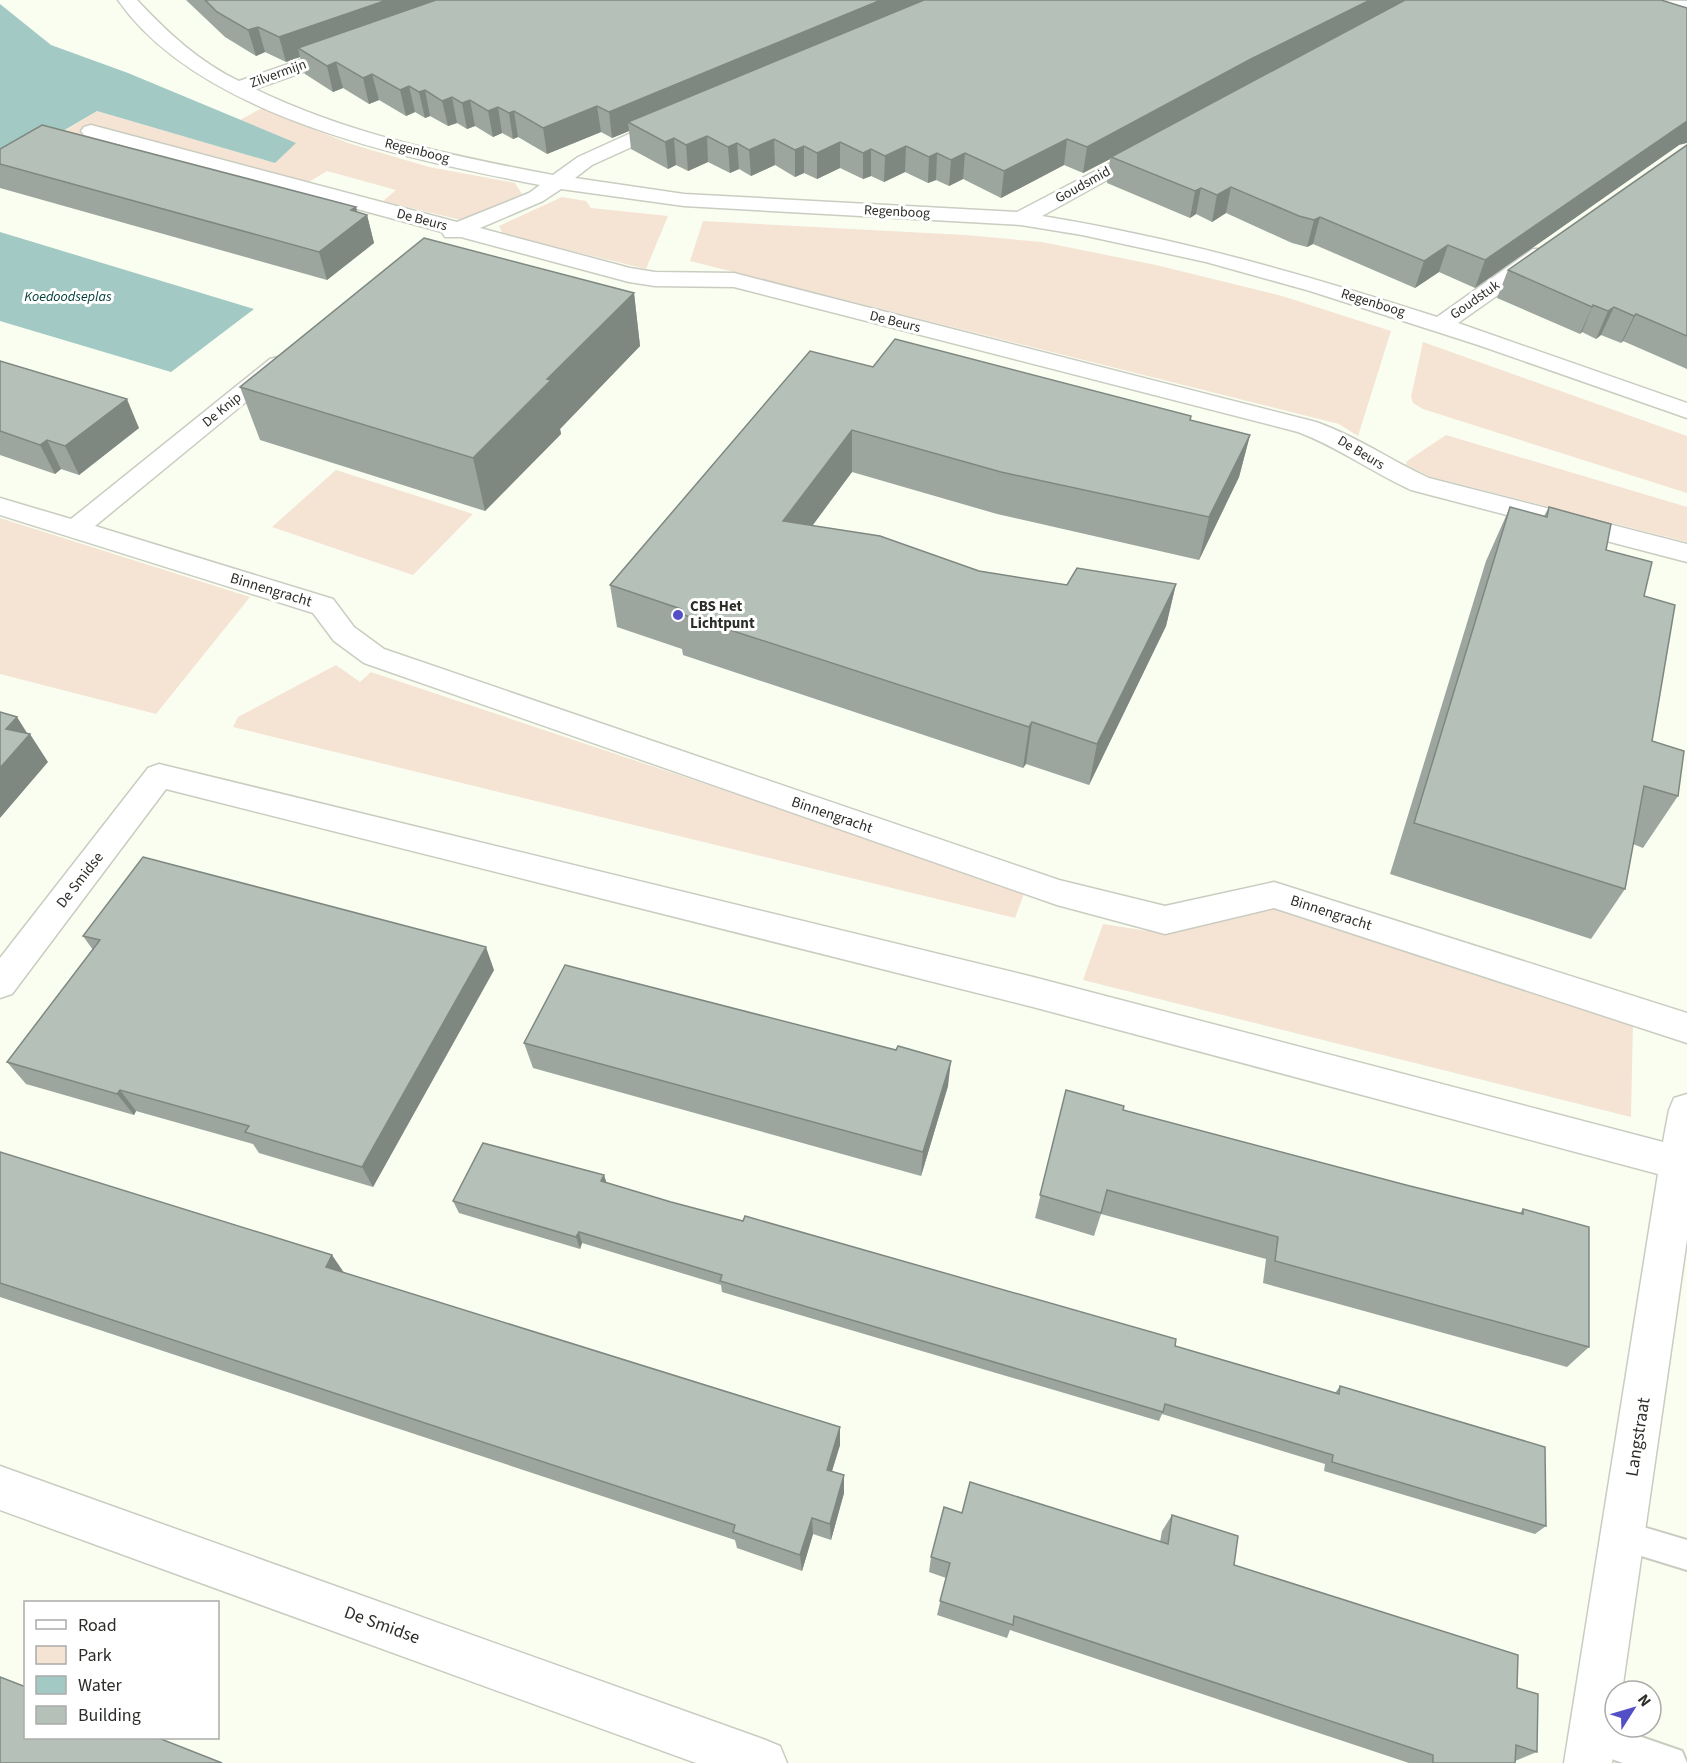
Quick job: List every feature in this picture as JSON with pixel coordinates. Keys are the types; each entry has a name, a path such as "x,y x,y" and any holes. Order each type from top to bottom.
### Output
{"street":[{"name":"Regenboog","path":"127,0 168,42 195,63 239,88 328,126 467,164 557,183 684,200 1021,219 1248,266 1440,325 1687,411"},
{"path":"1622,0 1687,6"},
{"name":"Zilvermijn","path":"239,88 366,43"},
{"path":"423,247 432,240 536,197 573,169 603,151 689,114"},
{"name":"De Beurs","path":"91,131 628,275 655,279 734,280 1307,427 1340,439 1381,466 1420,484 1687,552"},
{"name":"Goudsmid","path":"1021,219 1165,140"},
{"name":"Goudstuk","path":"1440,325 1555,244"},
{"name":"De Knip","path":"75,529 294,351"},
{"name":"Binnengracht","path":"0,506 323,606 344,634 374,656 1057,892 1146,917 1165,920 1274,894 1687,1028"},
{"name":"De Smidse","path":"0,984 159,776 1033,992 1680,1162"},
{"name":"Langstraat","path":"1590,1749 1687,1110"},
{"name":"De Smidse","path":"0,1488 763,1763"}],"lane":[{"path":"1623,1536 1687,1555"},
{"path":"1590,1749 1670,1763"}],"green space":[{"path":"262,108 348,143 429,167 515,183 522,194 461,220 383,201 396,190 327,171 309,182 96,126 74,138 59,134 97,111 275,163 295,143 240,120"},
{"path":"562,197 586,201 591,208 668,216 646,269 503,234 499,226"},
{"path":"703,221 965,235 1042,242 1156,265 1282,296 1391,331 1358,436 1339,424 690,261"},
{"path":"1423,342 1687,436 1687,493 1423,409 1413,403 1411,397"},
{"path":"1446,435 1687,507 1687,542 1428,476 1406,465 1407,461"},
{"path":"336,470 473,514 413,575 272,527"},
{"path":"0,518 250,597 156,714 0,674"},
{"path":"336,665 360,682 371,672 1025,891 1015,918 233,727 238,717"},
{"path":"1272,904 1633,1021 1631,1117 1083,980 1103,924 1148,931"}],"water":[{"path":"0,4 51,45 128,73 296,143 275,163 97,111 0,168"},
{"name":"Koedoodseplas","path":"0,232 254,309 171,372 0,321"}],"building":[{"path":"205,0 387,0 279,37 258,27 248,30 217,12"},
{"path":"436,0 881,0 609,112 597,106 543,128 514,111 509,113 498,107 488,111 470,100 462,103 452,97 442,101 425,90 419,92 409,86 400,90 372,74 363,78 336,62 327,66 298,48"},
{"path":"924,0 1370,0 1251,59 1087,147 1067,139 1004,171 965,153 951,160 937,153 929,157 906,146 885,156 871,149 863,153 840,142 817,153 804,146 795,150 774,139 749,150 737,143 728,147 707,136 686,145 674,138 665,142 628,122"},
{"path":"1405,0 1661,0 1687,8 1687,121 1485,260 1448,245 1424,261 1320,217 1314,220 1299,216 1231,187 1217,195 1201,188 1195,191 1111,157"},
{"path":"42,125 356,207 351,210 367,215 319,252 0,164 0,149"},
{"path":"1687,145 1687,336 1614,307 1608,311 1593,305 1592,307 1508,270"},
{"path":"424,238 634,293 547,379 551,380 473,458 240,387"},
{"path":"895,339 1191,416 1190,420 1250,435 1209,517 1001,472 852,430 783,521 880,536 979,571 1067,585 1077,568 1176,584 1097,744 1032,722 1029,727 678,613 681,609 610,585 810,351 873,367"},
{"path":"0,361 127,399 65,446 47,440 40,445 0,431"},
{"path":"1510,507 1547,517 1549,507 1611,524 1606,550 1652,562 1644,596 1675,605 1652,741 1684,751 1678,796 1644,786 1625,889 1414,823"},
{"path":"0,712 17,717 6,729 30,734 0,768"},
{"path":"143,857 486,947 362,1167 245,1132 249,1126 120,1090 117,1094 7,1062 100,940 83,936"},
{"path":"565,965 896,1050 898,1046 951,1061 923,1152 524,1043"},
{"path":"1066,1090 1124,1106 1123,1110 1406,1185 1523,1214 1523,1209 1589,1227 1589,1347 1275,1261 1278,1237 1107,1190 1101,1213 1040,1195"},
{"path":"483,1143 604,1175 601,1181 671,1202 743,1221 745,1216 1176,1339 1175,1346 1339,1394 1340,1386 1545,1447 1546,1526 1332,1462 1333,1455 1165,1404 1163,1412 720,1281 722,1275 579,1232 576,1237 453,1201"},
{"path":"0,1152 332,1255 326,1267 840,1427 827,1470 844,1475 830,1524 812,1518 800,1555 733,1532 735,1525 0,1283"},
{"path":"970,1482 1168,1544 1172,1515 1238,1536 1234,1565 1518,1655 1517,1688 1538,1694 1537,1752 1516,1745 1515,1763 1433,1763 1433,1755 1014,1616 1013,1625 940,1601 950,1563 931,1557 944,1507 962,1513"},
{"path":"0,1677 24,1686 24,1739 161,1739 222,1763 0,1763"}],"place":[{"name":"CBS Het Lichtpunt","path":"678,615"}]}
